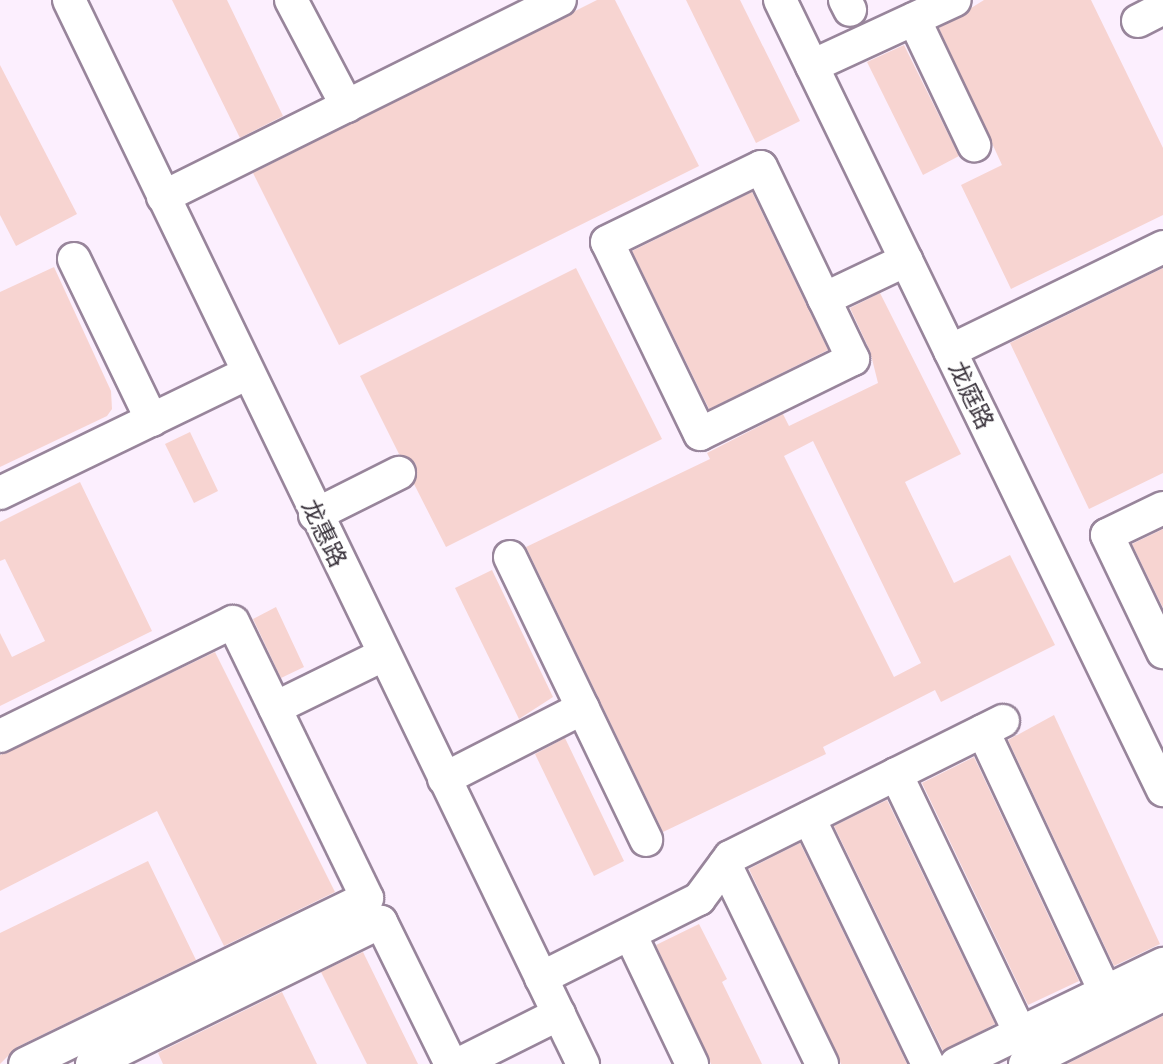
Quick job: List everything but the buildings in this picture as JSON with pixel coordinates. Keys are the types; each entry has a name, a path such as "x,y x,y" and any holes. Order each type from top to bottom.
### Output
{"street":[{"name":"龙惠路","path":"69,0 246,374 583,1064"},
{"path":"291,0 347,106"},
{"path":"163,197 560,0"},
{"name":"龙庭路","path":"780,0 1163,790"},
{"path":"812,66 955,0"},
{"path":"914,19 974,145"},
{"path":"761,167 824,299 853,359 700,434 607,242 761,167"},
{"path":"950,351 1163,247"},
{"path":"74,259 152,420"},
{"path":"824,299 906,260"},
{"path":"0,493 246,374"},
{"path":"315,515 399,473"},
{"path":"1163,508 1107,535 1163,652"},
{"path":"510,557 646,840"},
{"path":"0,736 233,622 367,898 25,1064"},
{"path":"275,708 383,655"},
{"path":"444,779 583,708"},
{"path":"541,978 699,899 725,864 809,818 993,726 1105,992"},
{"path":"896,774 1022,1049"},
{"path":"809,818 928,1064"},
{"path":"725,864 822,1064"},
{"path":"92,1064 135,1055 381,922 451,1064"},
{"path":"630,934 692,1064"},
{"path":"1022,1049 1105,992 1163,964"},
{"path":"956,1064 1022,1049 1163,995"},
{"path":"459,1064 559,1014"}]}
